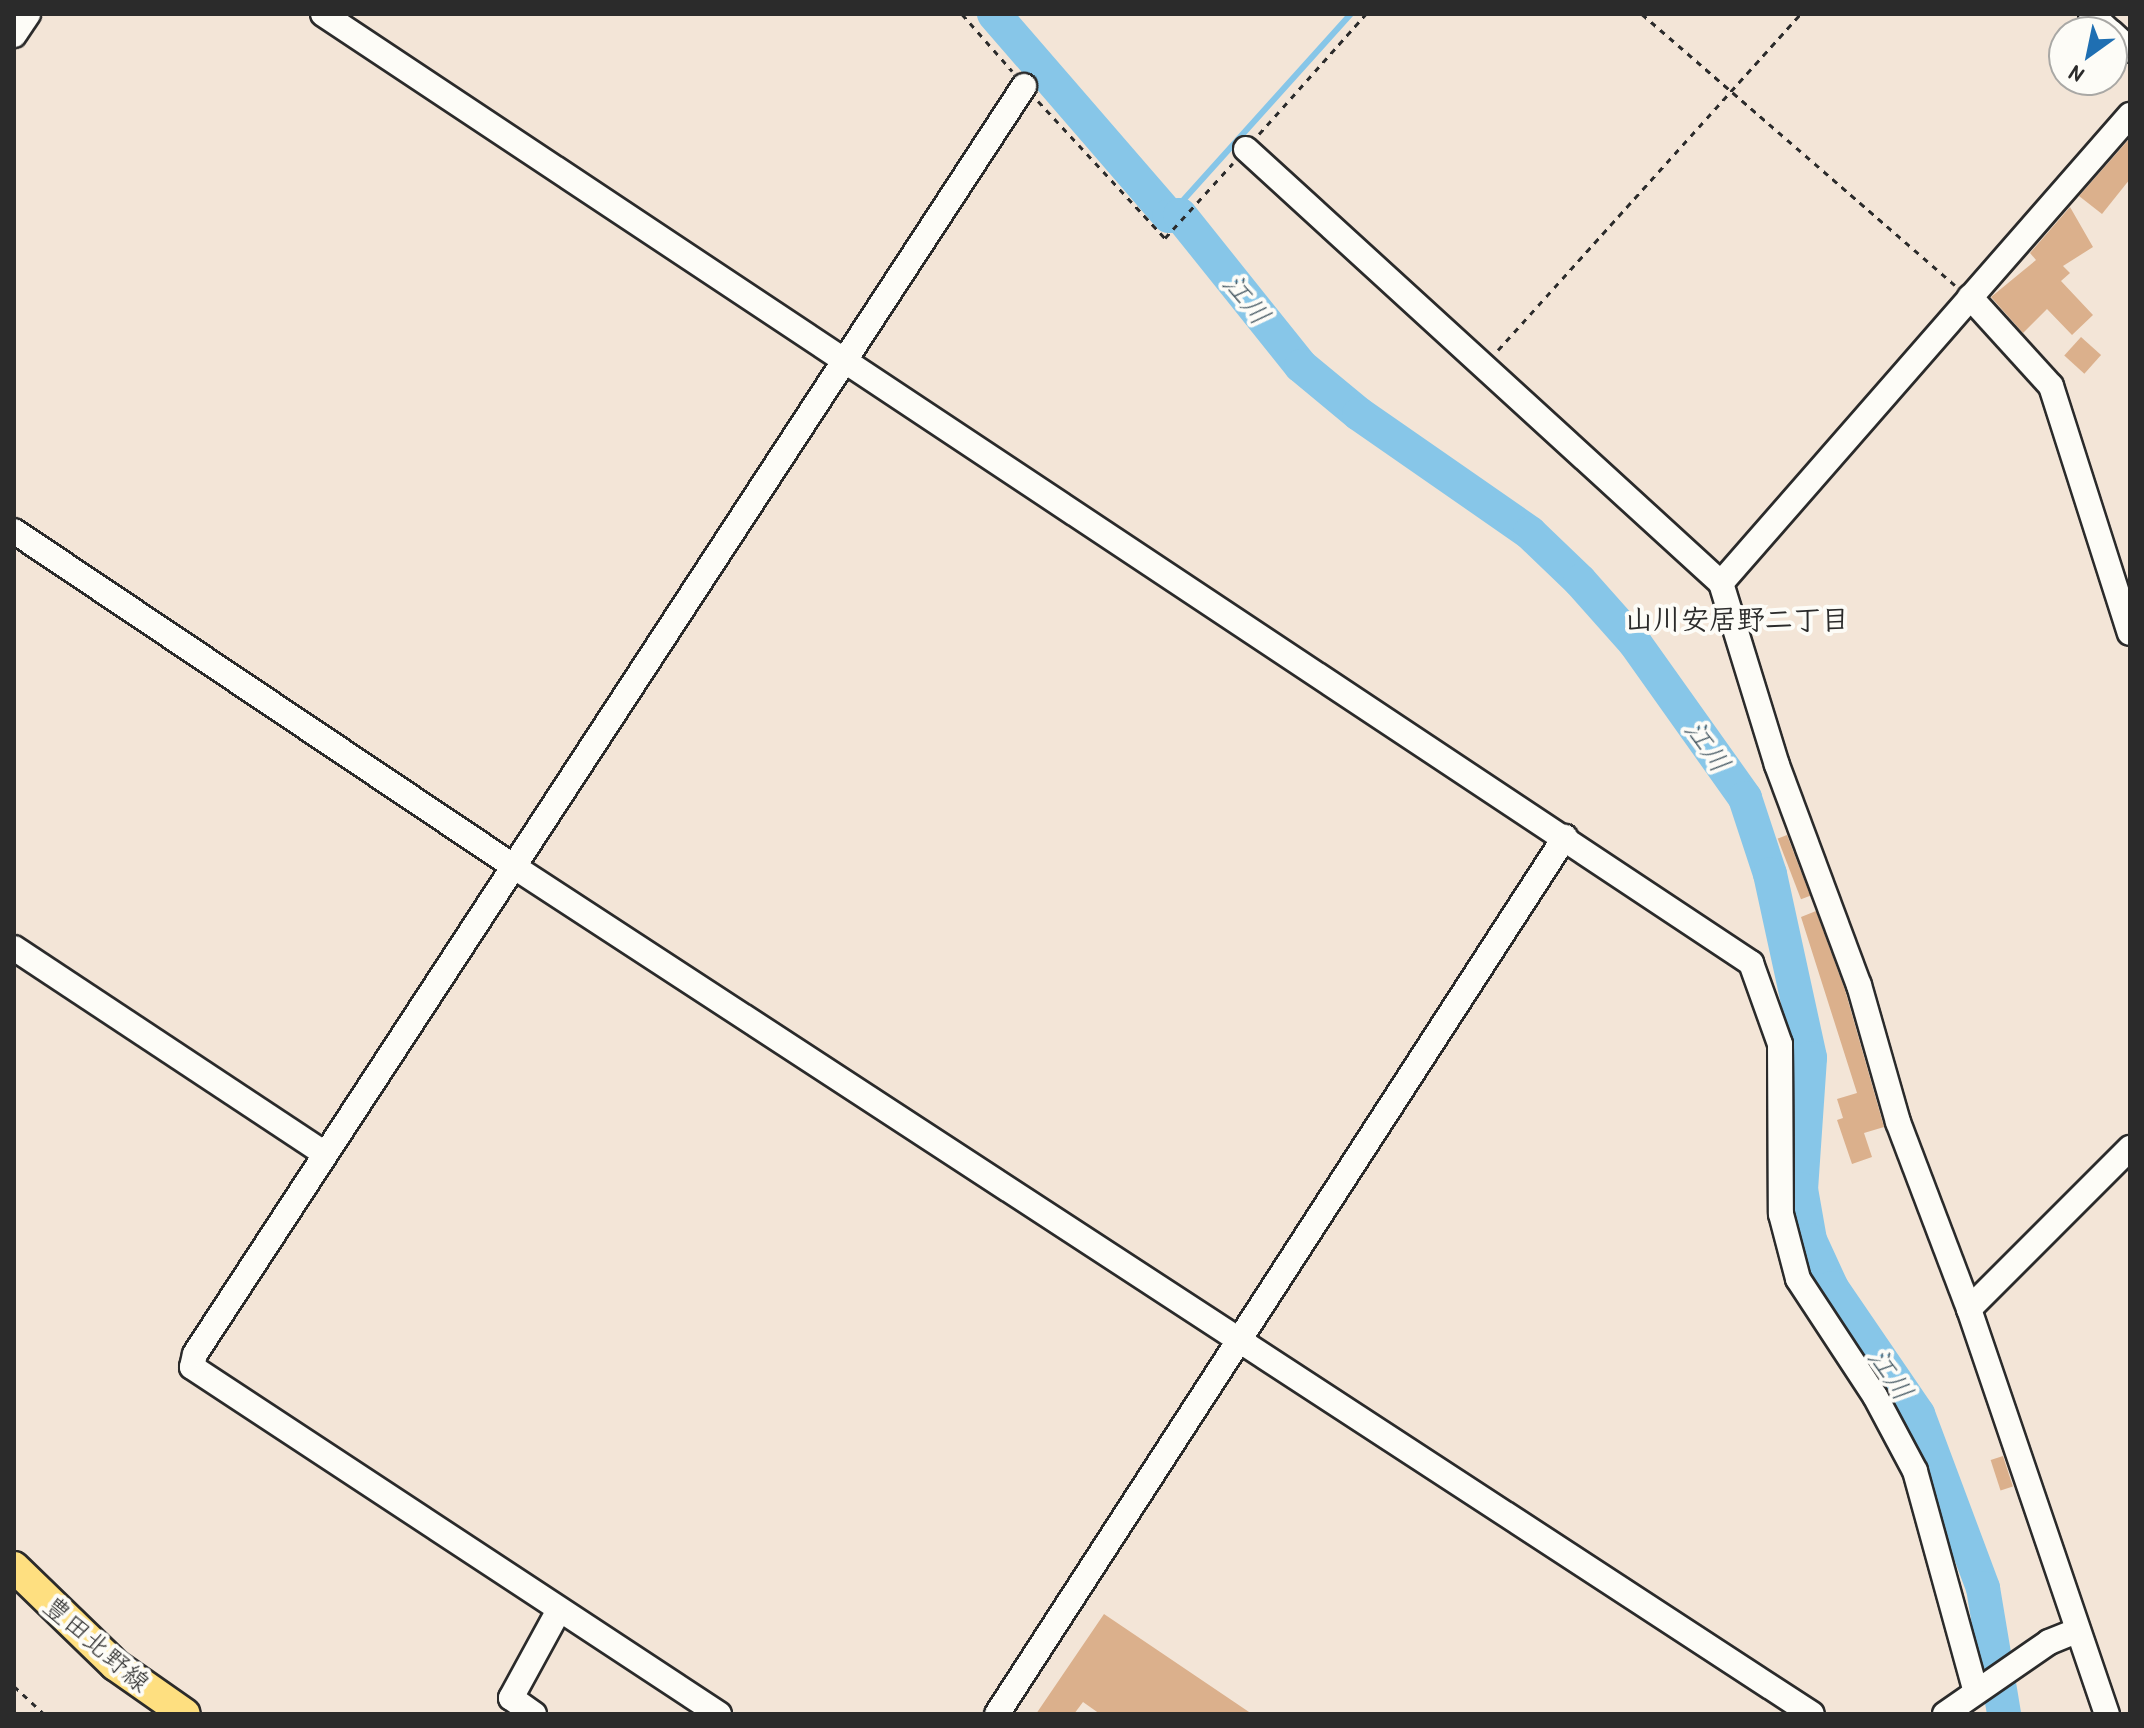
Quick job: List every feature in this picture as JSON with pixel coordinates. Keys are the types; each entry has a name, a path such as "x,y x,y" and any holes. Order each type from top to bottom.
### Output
{"main road":[{"name":"豊田北野線","path":"14,1567 115,1665 185,1714"}],"street":[{"path":"14,35 28,14"},
{"path":"323,14 1751,963 1765,991 1780,1044 1781,1214 1798,1279 1875,1396 1915,1471 1975,1689"},
{"path":"719,1714 192,1367 195,1354 842,358 1024,86"},
{"path":"1721,583 2130,115"},
{"path":"1246,149 1721,583 1777,765 1859,985 1898,1122 1969,1309 2107,1714"},
{"path":"1970,297 2051,386 2122,580 2130,633"},
{"path":"14,531 513,866 1812,1714"},
{"path":"997,1714 1236,1340 1565,837"},
{"path":"14,948 325,1154"},
{"path":"1969,1309 2130,1148"},
{"path":"534,1714 511,1698 559,1610"},
{"path":"1945,1714 1975,1689 2049,1642 2078,1630"}],"path":[{"path":"962,14 1024,86 1165,238 1366,14"},
{"path":"1642,14 1970,297"},
{"path":"1484,366 1801,14"},
{"path":"14,1686 44,1714"}],"building":[{"path":"2130,138 2130,179 2102,214 2079,196"},
{"path":"2070,207 2093,247 2063,266 2070,273 2061,281 2093,315 2072,335 2047,309 2023,333 1991,297 2036,260 2030,253"},
{"path":"2081,337 2101,355 2084,374 2064,356"},
{"path":"1787,835 1810,896 1801,899 1778,839"},
{"path":"1816,911 1845,990 1884,1127 1864,1133 1872,1157 1852,1164 1837,1120 1843,1118 1837,1099 1857,1093 1801,917"},
{"path":"2003,1456 2013,1486 2001,1490 1991,1460"},
{"path":"1104,1614 1252,1714 1100,1714 1083,1702 1074,1714 1036,1714"}],"waterway":[{"name":"江川","path":"994,14 1169,216 1180,215 1301,366 1359,414 1530,533 1580,581 1635,643 1745,798 1770,874 1810,1058 1801,1189 1810,1240 1832,1288 1918,1414 1983,1588 2004,1714"},
{"path":"1169,216 1351,14"}],"district":[{"name":"山川安居野二丁目","path":"1737,619"}]}
